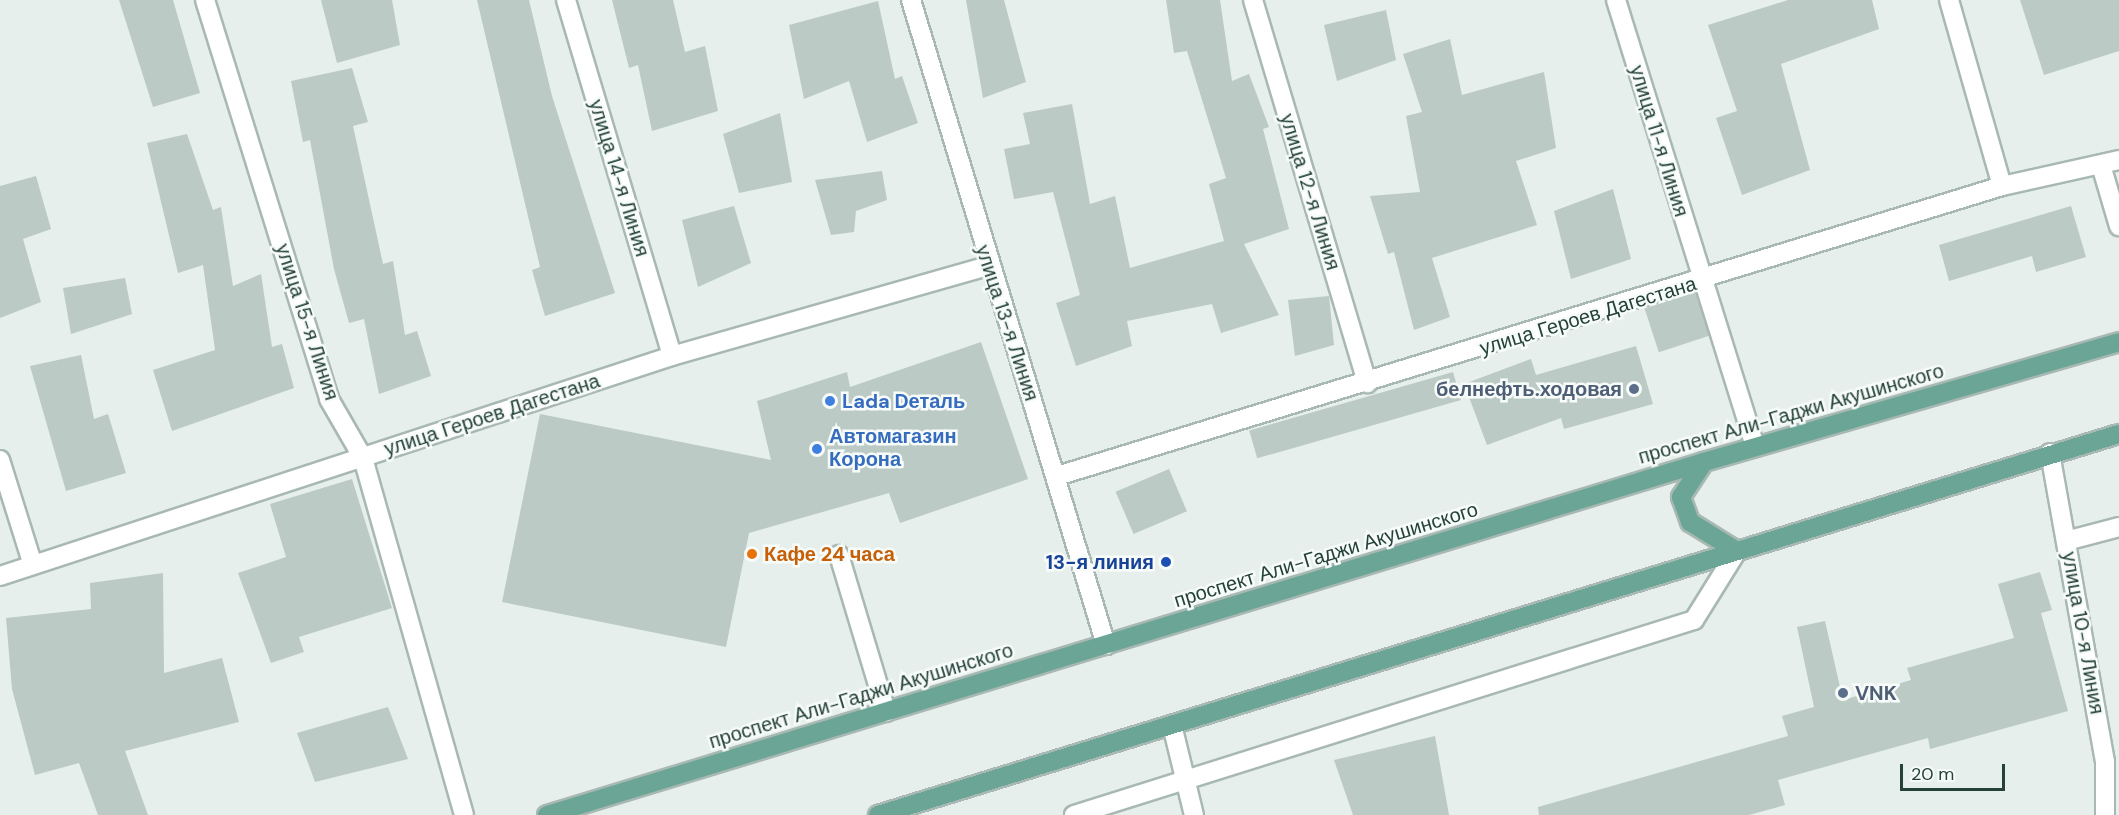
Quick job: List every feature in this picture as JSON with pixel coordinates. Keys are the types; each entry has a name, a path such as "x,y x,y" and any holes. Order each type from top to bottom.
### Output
{"main road":[{"name":"проспект Али-Гаджи Акушинского","path":"547,815 1704,462 2119,342"},
{"path":"878,815 2050,453 2119,434"},
{"path":"1704,462 1681,497 1690,522 1737,551"}],"street":[{"name":"улица 15-я Линия","path":"205,0 329,399 363,458 464,815"},
{"name":"улица 14-я Линия","path":"566,0 672,356"},
{"name":"улица 13-я Линия","path":"911,0 987,266 1057,476 1106,645"},
{"name":"улица 12-я Линия","path":"1253,0 1367,383"},
{"name":"улица 11-я Линия","path":"1616,0 1755,447"},
{"path":"1949,0 2002,186"},
{"name":"улица Героев Дагестана","path":"1057,476 1703,281 2002,186 2119,160"},
{"path":"2101,165 2119,226"},
{"name":"улица Героев Дагестана","path":"0,576 32,562 363,458 672,356 987,266"},
{"name":"улица 10-я Линия","path":"2050,453 2105,762 2105,815"},
{"path":"0,460 32,562"},
{"path":"2066,541 2119,527"},
{"path":"1074,815 1694,620 1737,551"},
{"path":"839,555 886,712"},
{"path":"1172,725 1194,815"}],"building":[{"path":"119,0 173,0 200,93 153,107"},
{"path":"321,0 392,0 400,45 337,63"},
{"path":"477,0 529,0 552,96 615,293 545,316 532,270 540,267"},
{"path":"612,0 673,0 685,52 705,46 718,111 652,131 638,65 629,68"},
{"path":"966,0 1004,0 1026,82 983,98"},
{"path":"1166,0 1220,0 1232,81 1249,74 1269,127 1263,129 1289,229 1244,244 1279,315 1221,333 1212,304 1127,321 1132,346 1076,366 1056,303 1080,295 1053,192 1014,199 1004,149 1030,144 1023,113 1072,104 1090,204 1115,196 1130,268 1224,241 1209,184 1226,178 1187,51 1174,53"},
{"path":"1788,0 1872,0 1879,29 1781,64 1810,170 1742,195 1716,118 1737,111 1708,25"},
{"path":"2020,0 2119,0 2119,51 2044,75"},
{"path":"878,1 895,79 902,76 918,123 867,142 849,81 804,99 789,25"},
{"path":"1386,10 1396,60 1337,81 1324,25"},
{"path":"1450,39 1462,95 1544,72 1556,148 1516,161 1537,225 1432,258 1450,317 1414,330 1394,252 1388,254 1370,196 1420,192 1406,116 1422,112 1403,54"},
{"path":"352,68 368,122 353,126 383,264 393,261 405,335 417,331 431,376 379,394 364,319 349,323 334,269 310,140 303,142 291,81"},
{"path":"780,113 792,182 739,193 723,134"},
{"path":"187,134 213,210 221,207 233,286 261,274 272,347 282,344 294,388 172,431 153,370 215,350 203,265 178,273 147,143"},
{"path":"882,171 887,200 856,211 854,232 831,235 815,180"},
{"path":"36,176 51,229 23,239 41,302 0,318 0,186"},
{"path":"1613,189 1631,259 1571,279 1554,211"},
{"path":"734,206 751,263 698,287 682,220"},
{"path":"2071,206 2086,257 2036,272 2032,256 1949,281 1939,245"},
{"path":"125,278 132,314 71,334 63,288"},
{"path":"1695,292 1709,336 1659,352 1645,308"},
{"path":"1329,296 1334,345 1295,356 1288,300"},
{"path":"981,342 1028,479 900,523 889,493 749,533 726,647 502,602 540,414 771,460 757,401 847,372 850,387"},
{"path":"1636,346 1653,404 1564,429 1561,418 1487,445 1464,384 1531,359 1536,375"},
{"path":"81,355 94,419 108,414 126,473 66,491 30,366"},
{"path":"1453,372 1461,400 1257,458 1249,430"},
{"path":"1169,469 1187,511 1134,534 1116,492"},
{"path":"352,479 392,608 299,637 304,652 271,663 238,573 286,557 270,504"},
{"path":"2040,572 2052,610 2041,613 2068,711 1930,749 1928,738 1778,780 1785,805 1749,815 1539,815 1538,807 1788,736 1782,716 1814,707 1797,627 1825,621 1843,700 1911,680 1907,668 2014,638 1998,584"},
{"path":"163,573 164,673 222,658 239,722 125,751 148,815 98,815 79,763 35,775 12,689 6,618 91,609 90,583"},
{"path":"388,707 408,759 315,782 297,733"},
{"path":"1435,736 1449,815 1353,815 1334,760"}],"place":[{"name":"белнефть.ходовая","path":"1634,389"},
{"name":"Lada Dеталь","path":"830,401"},
{"name":"Автомагазин Корона","path":"817,449"},
{"name":"Кафе 24 часа","path":"752,554"},
{"name":"13-я линия","path":"1166,562"},
{"name":"VNK","path":"1843,693"}]}
